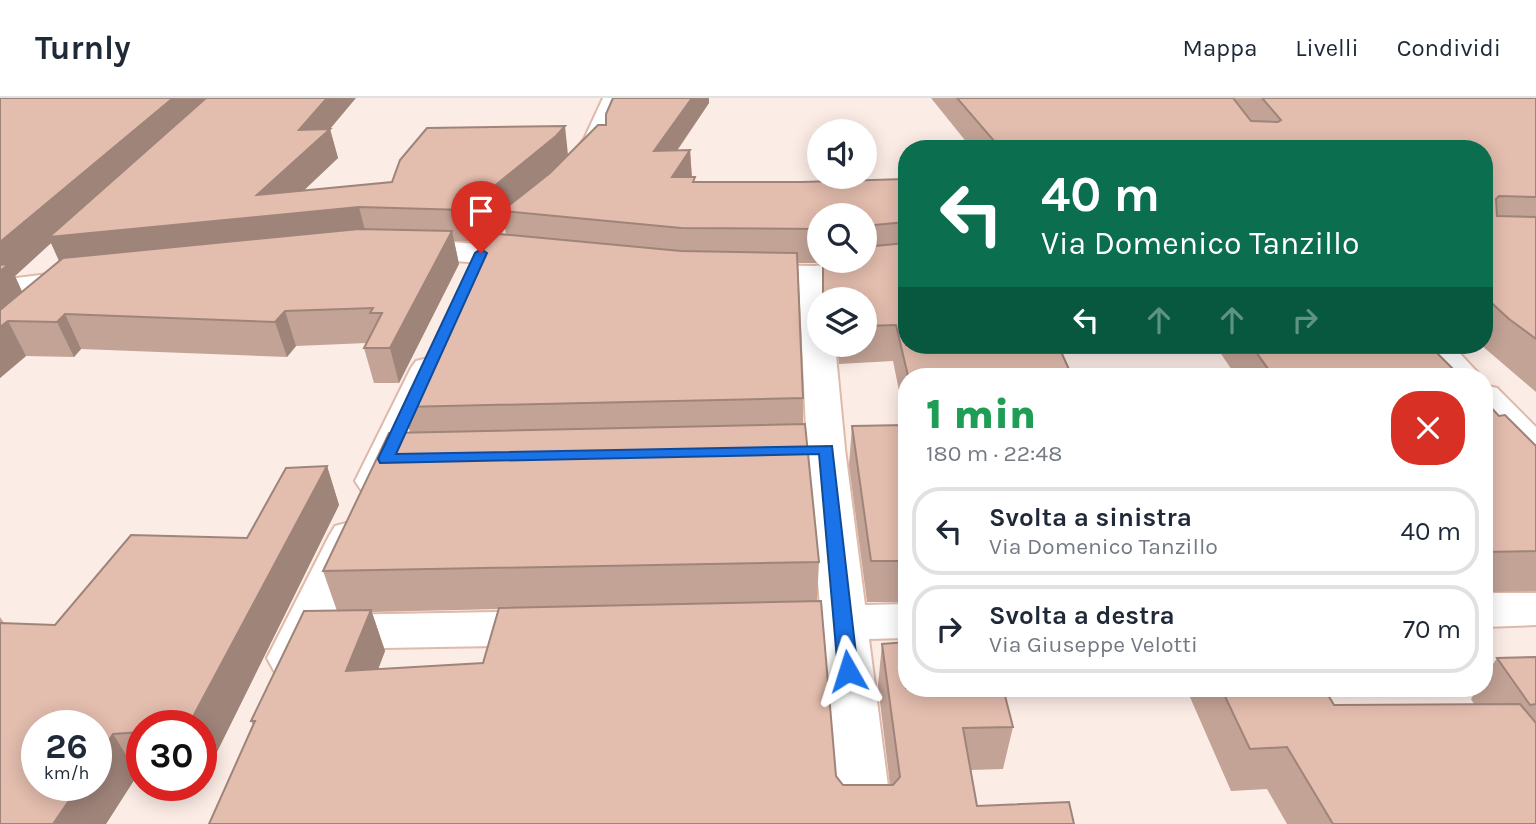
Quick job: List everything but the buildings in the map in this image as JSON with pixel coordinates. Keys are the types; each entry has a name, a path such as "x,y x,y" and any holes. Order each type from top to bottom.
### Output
{"street":[{"path":"553,190 573,171 595,141 614,98"},
{"path":"379,250 493,241 562,261"},
{"path":"464,289 493,241"},
{"path":"723,273 814,275 898,267"},
{"path":"18,296 61,270 107,276"},
{"path":"814,275 846,448 843,622 864,817"},
{"path":"275,692 303,633 407,459 442,338"},
{"path":"1442,354 1456,368"},
{"path":"1493,405 1528,440"},
{"path":"1493,434 1528,440"},
{"path":"785,450 846,448"},
{"path":"1493,610 1536,609"},
{"path":"732,625 898,621"},
{"path":"303,633 580,627"}],"route":[{"path":"481,253 386,459 826,449 848,671"}]}
